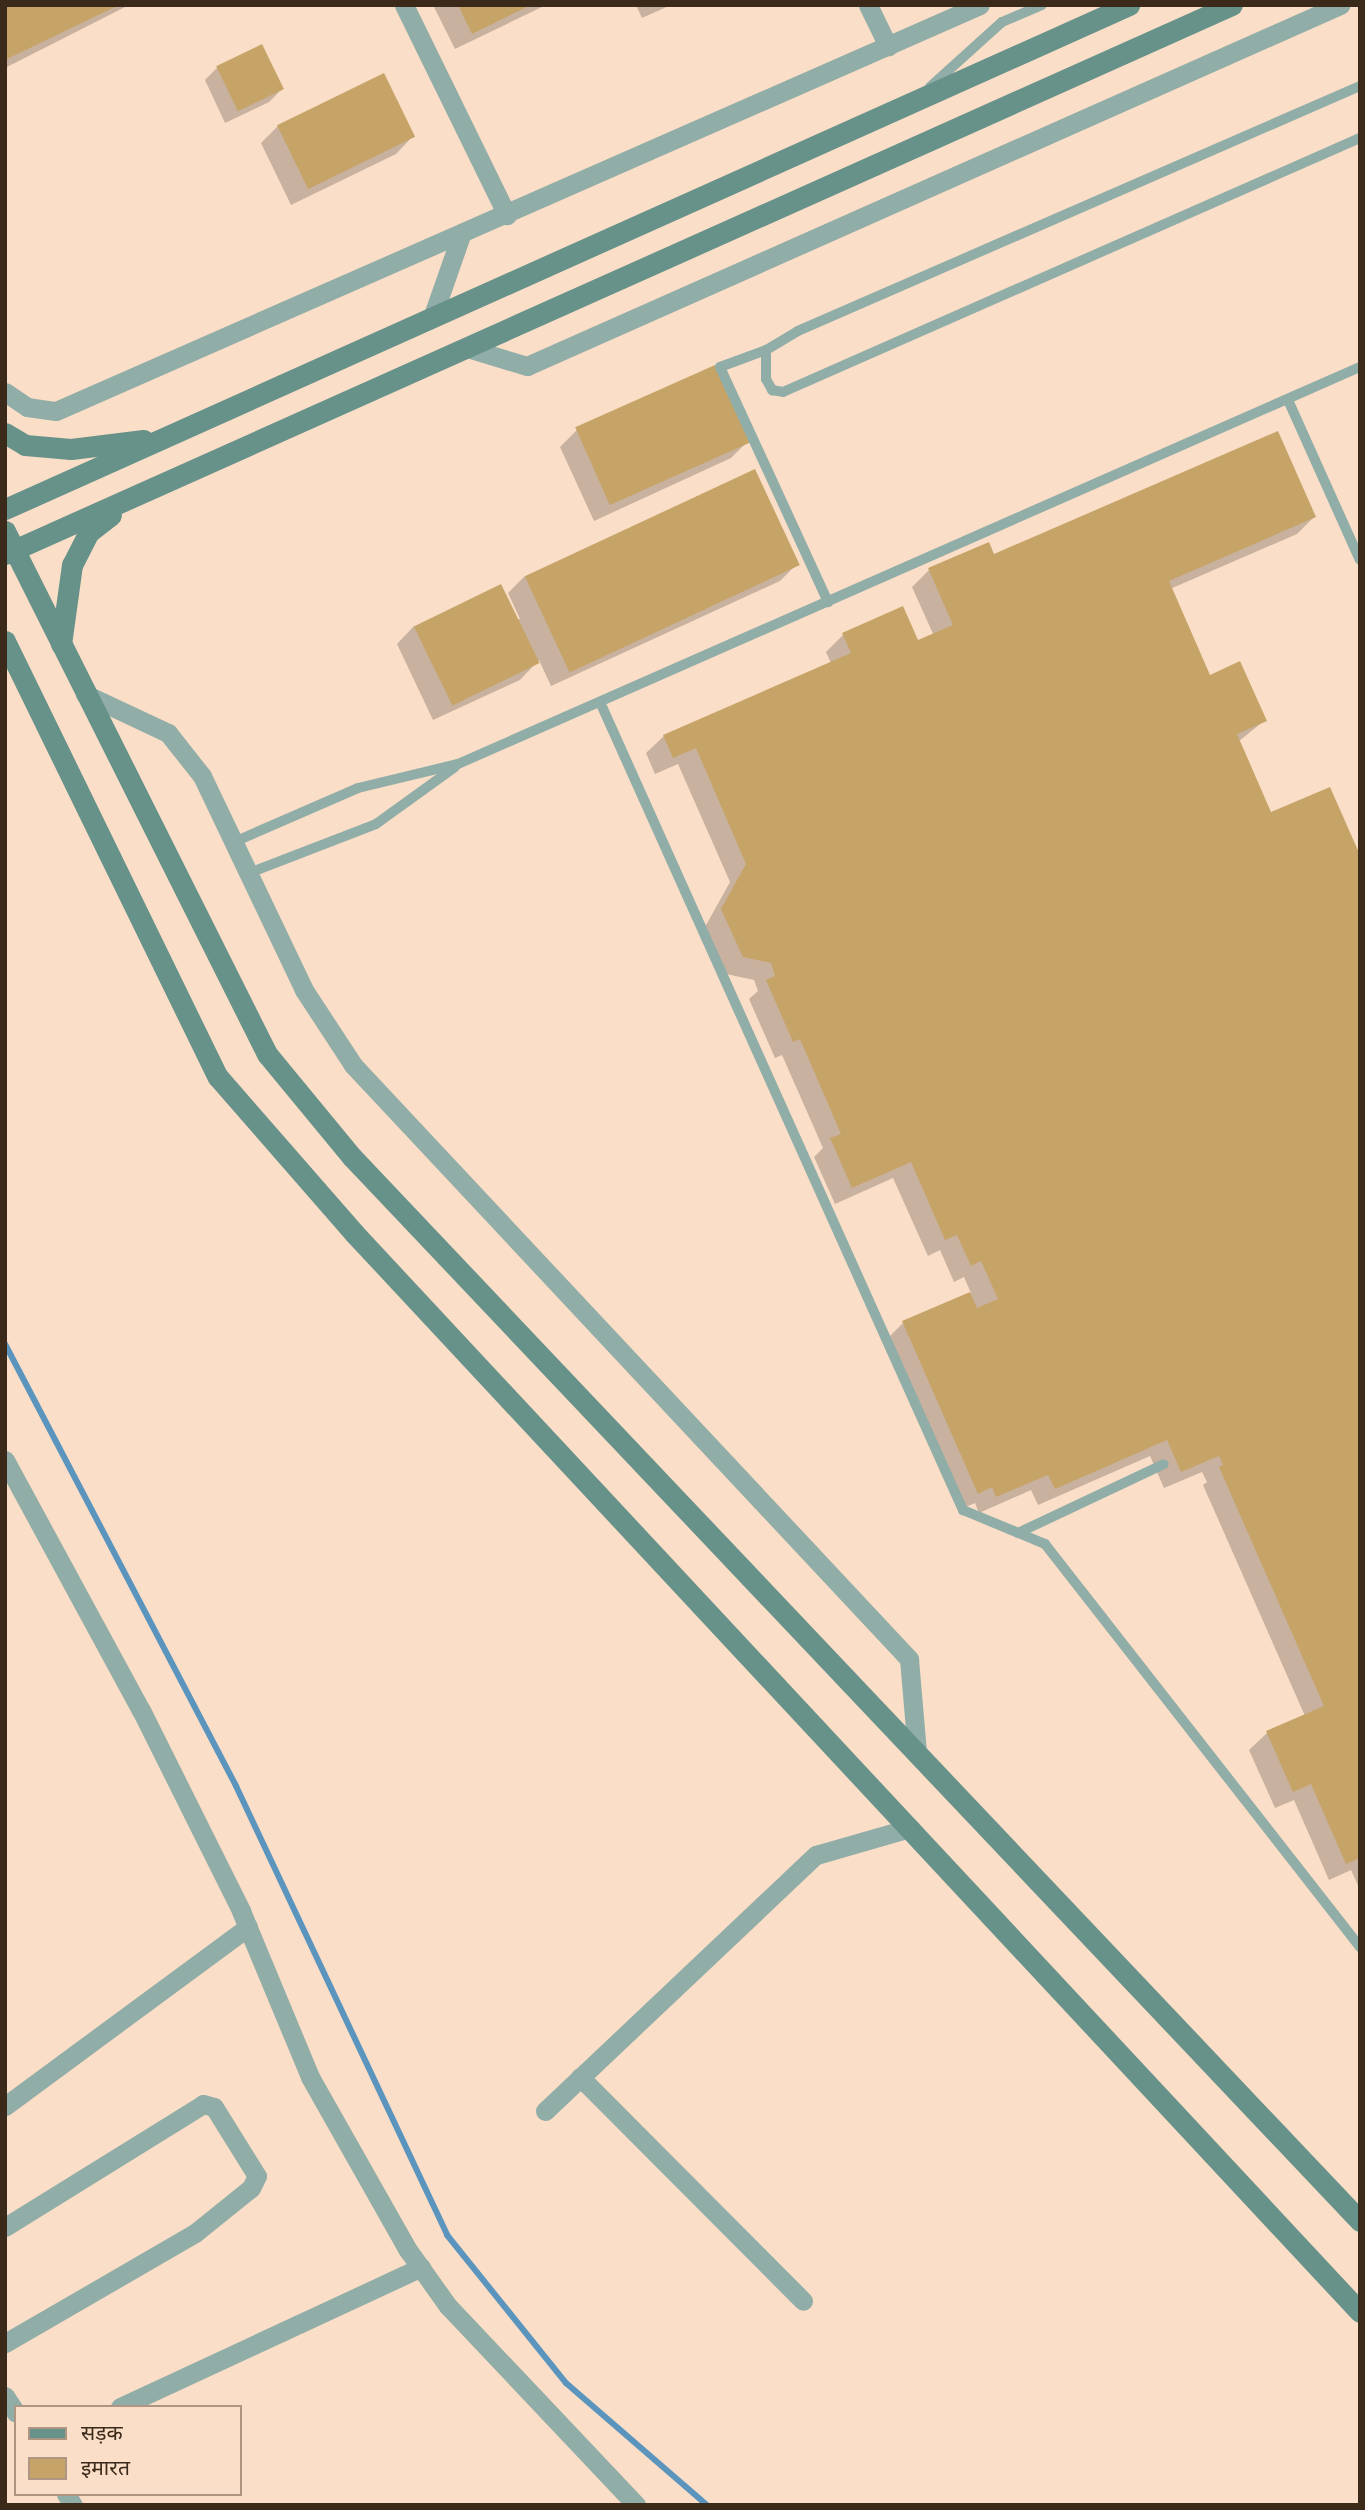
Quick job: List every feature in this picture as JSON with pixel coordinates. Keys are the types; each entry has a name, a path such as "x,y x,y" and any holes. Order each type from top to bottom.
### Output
{"main road":[{"path":"5,509 1129,5"},
{"path":"10,552 1232,5"},
{"path":"5,433 25,445 71,449 166,437"},
{"path":"61,644 72,565 89,534 132,498"},
{"path":"5,531 10,552 61,644 267,1054 352,1157 1360,2221"},
{"path":"5,641 218,1077 354,1233 1360,2312"}],"street":[{"path":"404,5 507,215"},
{"path":"868,5 888,46"},
{"path":"5,392 27,407 56,411 981,5"},
{"path":"467,348 527,366 1340,5"},
{"path":"432,318 461,235"},
{"path":"85,694 168,733 202,776 304,989 353,1065 909,1659 917,1752"},
{"path":"5,1460 141,1710 247,1927 310,2077 421,2267 448,2305 636,2505"},
{"path":"545,2111 817,1855 910,1828"},
{"path":"5,2106 247,1927"},
{"path":"580,2077 803,2301"},
{"path":"5,2227 203,2104 214,2107 257,2176 251,2188 195,2233 5,2343"},
{"path":"124,2405 421,2267"}],"lane":[{"path":"914,102 1002,22 1042,5"},
{"path":"828,602 720,367 766,350 798,331 1360,86"},
{"path":"766,350 766,379 772,390 783,392 1360,138"},
{"path":"234,842 358,788 458,764 1360,367"},
{"path":"1288,400 1360,560"},
{"path":"600,702 963,1510 1045,1544 1360,1947"},
{"path":"249,873 376,824 458,764"},
{"path":"1018,1533 1164,1464"}],"building":[{"path":"5,5 119,5 5,60"},
{"path":"458,5 531,5 472,34"},
{"path":"262,44 284,89 238,111 216,66"},
{"path":"384,73 415,137 308,189 277,125"},
{"path":"715,365 750,443 610,505 575,427"},
{"path":"1278,431 1316,517 1169,581 1210,675 1240,661 1267,721 1237,734 1271,812 1330,787 1360,855 1360,1858 1346,1864 1311,1784 1293,1792 1266,1731 1324,1706 1219,1467 1223,1465 1219,1456 1181,1472 1167,1440 1055,1489 1048,1475 996,1497 992,1487 978,1494 902,1321 970,1292 977,1308 998,1299 981,1261 971,1266 957,1235 945,1240 911,1162 852,1188 830,1138 841,1134 800,1039 793,1042 766,980 775,976 771,963 743,957 721,909 746,864 696,748 673,758 663,735 851,653 842,633 903,606 918,640 953,625 928,568 989,542 994,554"},
{"path":"755,469 800,565 570,672 525,576"},
{"path":"501,584 540,663 452,706 414,627"}],"waterway":[{"path":"5,1344 236,1786 447,2235 566,2383 707,2505"}]}
